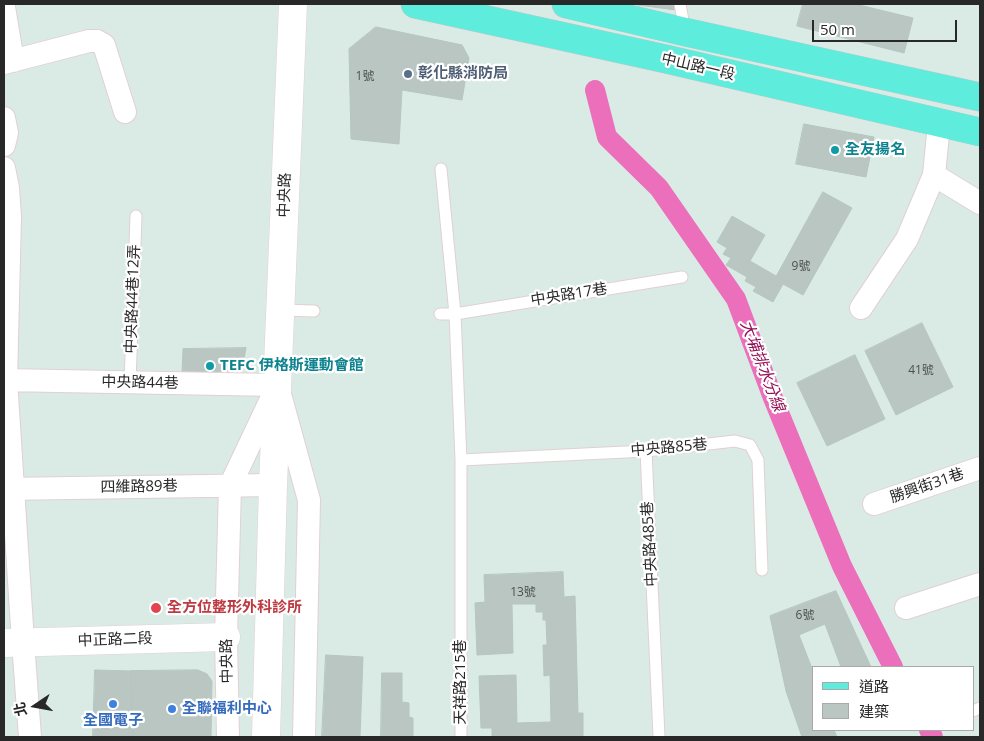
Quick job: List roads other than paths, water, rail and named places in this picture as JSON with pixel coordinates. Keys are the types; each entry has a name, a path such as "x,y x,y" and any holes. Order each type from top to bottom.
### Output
{"main road":[{"name":"中山路一段","path":"415,4 454,8 939,124 980,132"},
{"name":"中山路一段","path":"566,4 611,10 685,32 980,97"}],"street":[{"name":"中央路","path":"266,737 273,485 294,4"},
{"path":"4,7 8,62 98,40 104,45 125,112"},
{"path":"4,118 7,133 4,145"},
{"path":"861,308 907,239 934,175 939,124"},
{"path":"4,168 8,188 10,218 5,380 13,642 30,737"},
{"path":"934,175 980,204"},
{"name":"中央路44巷","path":"5,380 277,385"},
{"name":"中央路","path":"228,737 226,637 230,486 277,385"},
{"name":"中央路","path":"277,385 309,500 304,737"},
{"name":"勝興街31巷","path":"874,504 980,468"},
{"name":"四維路89巷","path":"8,489 273,485"},
{"path":"906,608 980,584"},
{"name":"中正路二段","path":"13,642 226,637"}],"lane":[{"path":"680,4 685,32"},
{"path":"441,169 456,314 461,460"},
{"name":"中央路44巷12弄","path":"130,382 136,216"},
{"name":"中央路17巷","path":"440,314 456,314 682,277"},
{"path":"280,310 314,311"},
{"name":"中央路85巷","path":"461,460 646,451 735,442 750,445 758,460 762,570"},
{"name":"中央路485巷","path":"646,451 659,737"},
{"name":"天祥路215巷","path":"461,460 461,737"}],"waterway":[{"name":"大埔排水分線","path":"595,90 607,137 659,188 736,299 773,398 842,566 892,666"},
{"name":"大埔排水分線","path":"930,731 933,737"}],"place":[{"name":"彰化縣消防局","path":"408,74"},
{"name":"全友揚名","path":"835,150"},
{"name":"TEFC 伊格斯運動會館","path":"210,366"},
{"name":"全方位整形外科診所","path":"156,608"},
{"name":"全國電子","path":"113,704"},
{"name":"全聯福利中心","path":"172,709"}]}
